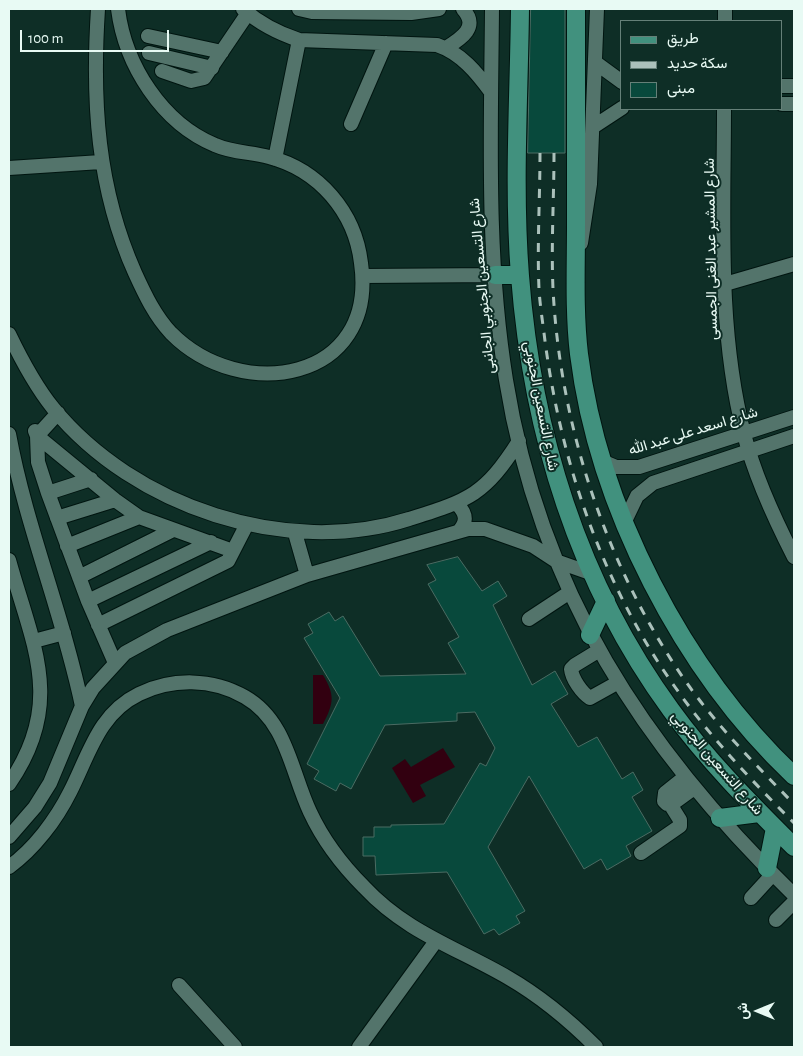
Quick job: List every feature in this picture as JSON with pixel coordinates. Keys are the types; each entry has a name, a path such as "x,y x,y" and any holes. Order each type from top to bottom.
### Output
{"main road":[{"name":"شارع التسعين الجنوبي","path":"520,9 518,184 520,275 533,381 547,448 563,502 590,573 627,641 670,709 759,813 794,847"},
{"path":"576,9 576,261 579,352 587,410 602,460 625,522 664,605 697,661 738,716 794,776"},
{"path":"494,275 520,275"},
{"path":"590,635 606,601"},
{"path":"720,818 759,813"},
{"path":"770,871 775,828"}],"street":[{"path":"98,9 97,107 101,162 114,220 148,301 171,332 190,348 212,361 236,370 270,374 292,373 321,362 337,348 350,332 361,299 362,276 354,232 338,202 312,178 275,159 236,152 213,144 192,133 172,117 154,95 132,59 122,34 118,9"},
{"path":"299,9 312,12 411,13 439,9"},
{"path":"446,48 464,36 469,29 469,16 463,9"},
{"name":"شارع التسعين الجنوبي الجانبى","path":"492,9 491,202 494,275 506,379 534,500 556,561 570,592 598,651 617,683 690,782 720,818 794,895"},
{"path":"576,261 588,203 596,63 597,9"},
{"path":"162,72 196,81 204,78 222,52 245,11 261,24 299,40 427,43 446,48 462,59 491,92"},
{"path":"148,36 222,52"},
{"path":"275,159 299,40"},
{"path":"351,124 386,43"},
{"path":"148,53 212,68"},
{"path":"596,63 620,81"},
{"path":"593,127 620,109"},
{"name":"شارع المشير عبد الغنى الجمسى","path":"724,110 725,284 731,361 744,434 749,451 771,509 794,557"},
{"path":"9,168 101,162"},
{"path":"725,284 794,264"},
{"path":"362,276 494,275"},
{"path":"9,334 18,353 56,411 115,464 153,489 195,508 244,523 295,532 333,533 366,530 395,524 457,504 479,492 494,478 519,441"},
{"path":"35,432 56,411"},
{"name":"شارع اسعد على عبد الله","path":"602,460 616,466 639,467 794,417"},
{"path":"35,432 115,500 139,517 231,550"},
{"path":"35,432 38,462 67,546 88,601 118,659"},
{"path":"9,434 24,499 64,633 82,706"},
{"path":"625,522 637,496 653,483 794,436"},
{"path":"38,462 57,451"},
{"path":"48,493 91,479"},
{"path":"57,518 115,500"},
{"path":"457,504 465,514 466,520 460,531"},
{"path":"67,546 139,517"},
{"path":"101,624 228,561 231,550 244,523"},
{"path":"9,837 35,807 50,783 82,706 92,688 118,659 145,640 167,630 307,575 460,531 485,529 533,546 556,561 590,573"},
{"path":"79,577 173,530"},
{"path":"295,532 307,575"},
{"path":"88,601 210,542"},
{"path":"9,560 34,641 40,668 41,694 37,721 29,746 9,784"},
{"path":"529,619 570,592"},
{"path":"34,641 64,633"},
{"path":"598,651 575,665 572,669 572,675 590,698 617,683"},
{"path":"9,867 19,860 52,822 70,794 91,743 103,724 119,708 137,695 158,686 180,682 203,682 231,690 263,710 277,728 310,813 334,852 380,904 398,919 531,992 567,1020 596,1047"},
{"path":"641,853 680,826 680,820 670,804 664,801 663,795 690,782"},
{"path":"751,898 770,871"},
{"path":"776,920 794,902"},
{"path":"359,1047 436,941"},
{"path":"179,985 235,1047"}],"shaded area":[{"path":"313,675 323,675 330,688 331,705 323,724 313,724"},
{"path":"443,748 455,767 420,785 426,796 413,803 392,768 405,759 411,767"}],"building":[{"path":"531,9 565,9 565,153 528,153"},
{"path":"458,557 482,591 498,581 507,596 493,605 532,685 555,671 568,694 551,704 578,747 597,737 622,779 633,772 643,790 632,797 652,831 626,846 631,856 607,870 601,859 584,869 529,776 488,847 525,911 516,916 520,923 499,935 494,929 484,934 447,872 376,875 375,856 363,856 363,837 374,837 374,827 444,824 480,763 486,766 495,748 475,712 457,713 457,721 385,725 351,789 340,783 336,791 314,779 319,771 307,764 340,698 304,638 313,633 308,624 329,612 335,621 343,616 380,676 466,674 448,643 459,637 428,584 436,580 427,565"}],"railway":[{"path":"540,153 538,272 545,341 552,387 562,432 589,522 606,565 627,607 649,648 675,687 731,758 794,823"},
{"path":"554,153 552,272 557,340 565,392 577,443 592,493 610,542 632,590 656,635 684,679 696,696 750,759 794,804"}]}
